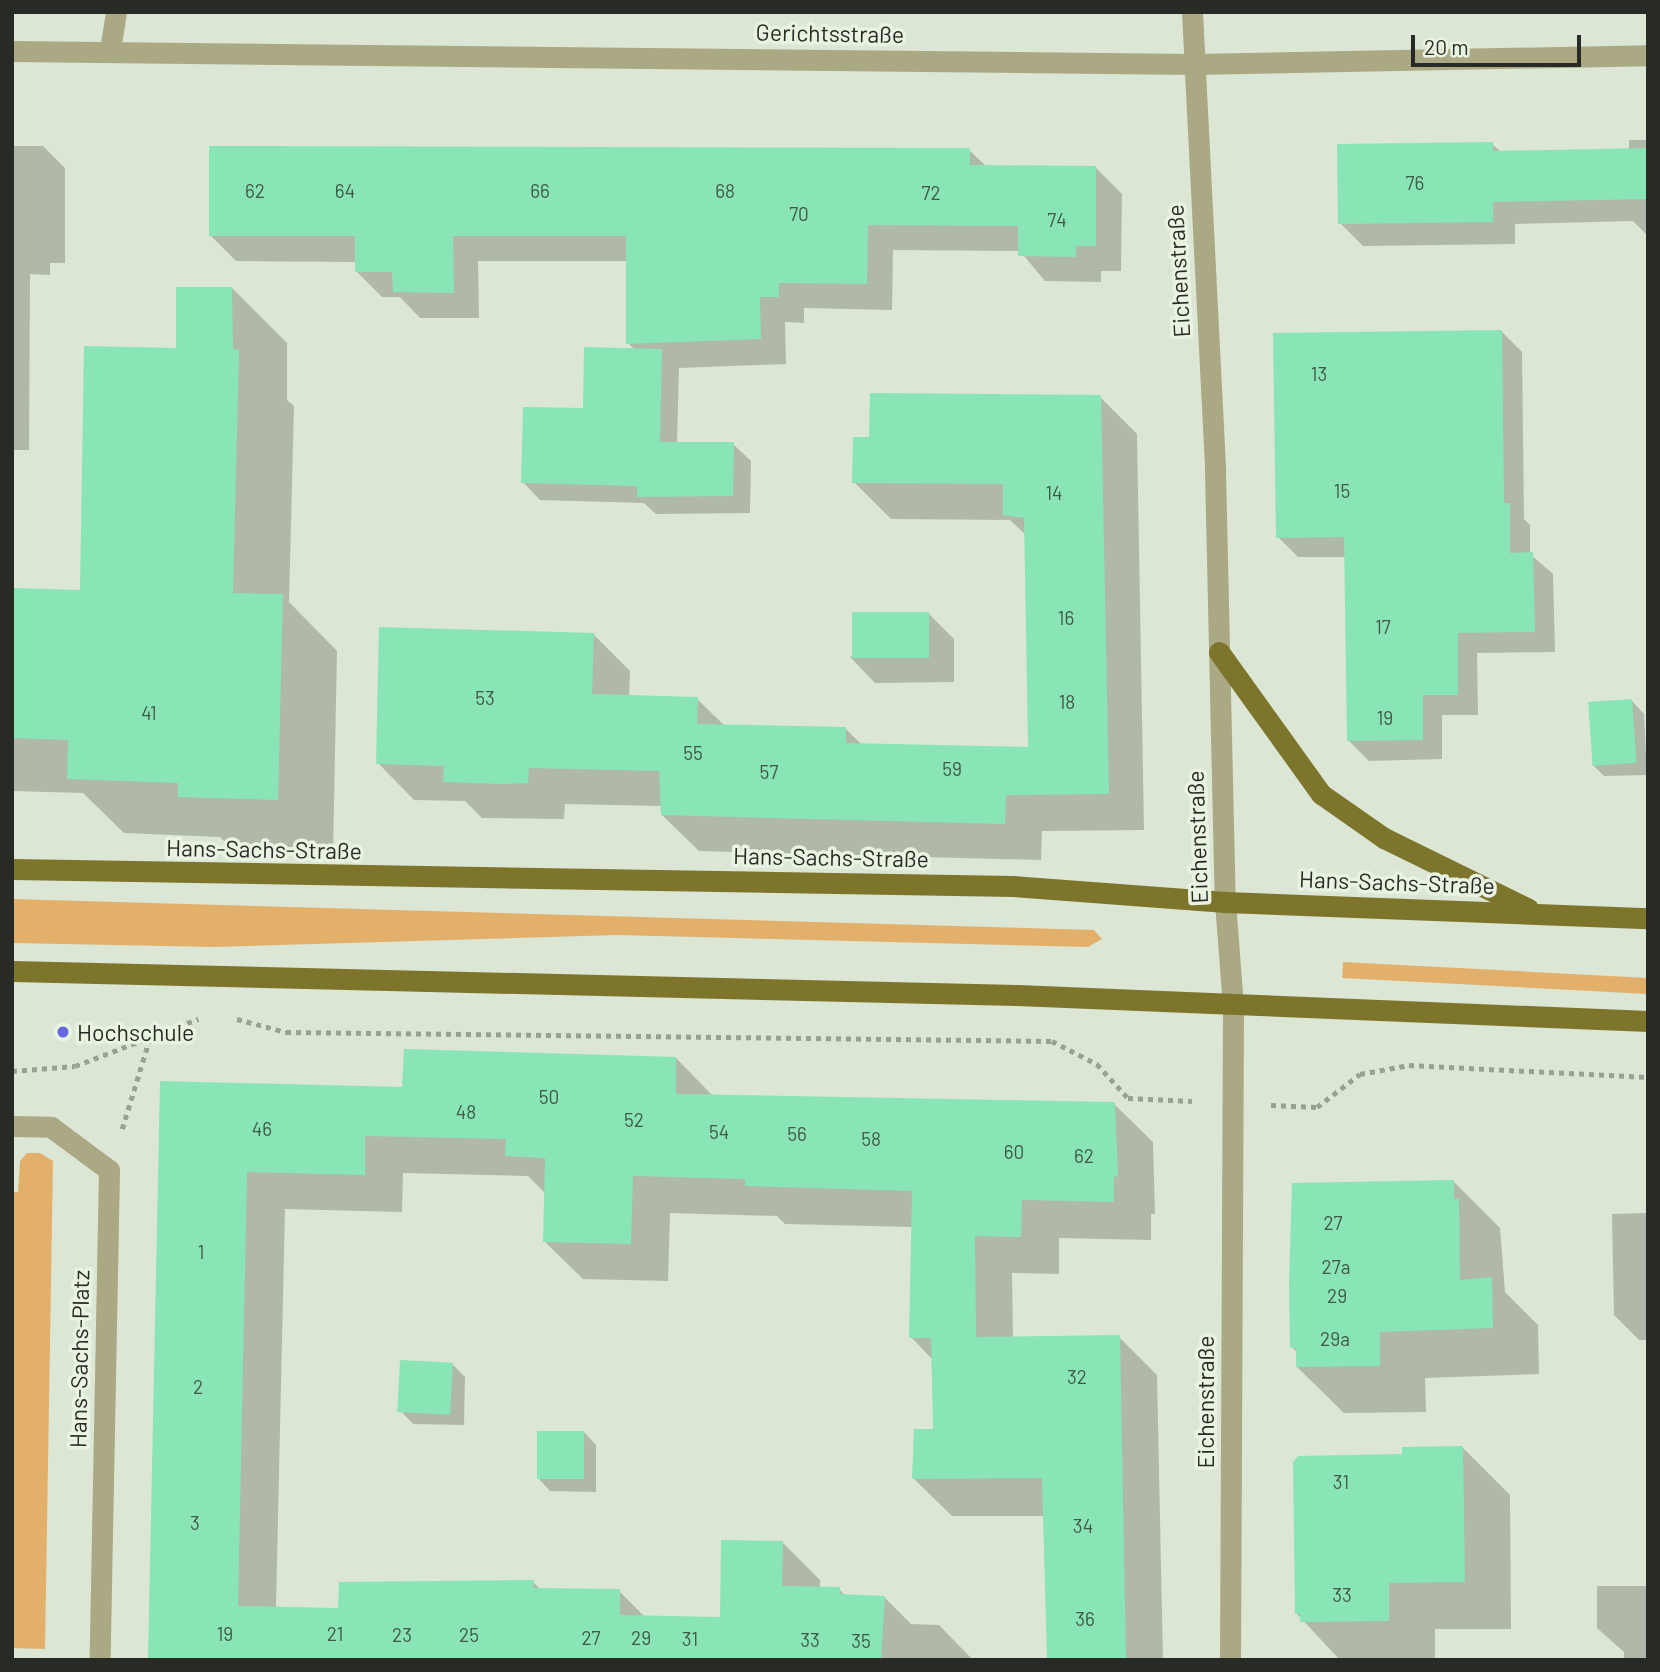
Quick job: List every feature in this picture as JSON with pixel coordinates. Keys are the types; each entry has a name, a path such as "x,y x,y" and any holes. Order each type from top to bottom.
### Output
{"main road":[{"path":"1219,652 1321,794 1384,838 1534,912"},
{"name":"Hans-Sachs-Straße","path":"12,869 1013,886 1225,902 1648,918"},
{"path":"12,971 975,993 1233,1006 1648,1021"}],"street":[{"path":"110,50 116,12"},
{"name":"Eichenstraße","path":"1192,12 1215,471 1225,902 1233,1006 1230,1660"},
{"name":"Gerichtsstraße","path":"12,51 1193,64 1648,55"},
{"path":"12,1126 51,1127 109,1170"},
{"name":"Hans-Sachs-Platz","path":"100,1660 109,1170"}],"path":[{"path":"12,1071 75,1066 151,1033 202,1017"},
{"path":"227,1017 286,1032 1052,1041 1097,1064 1128,1098 1317,1107 1360,1074 1409,1065 1648,1077"},
{"path":"109,1170 151,1033"}],"shaded area":[{"path":"12,899 1094,930 1102,939 1088,947 617,935 215,947 12,943"},
{"path":"1343,962 1648,978 1647,994 1342,978"},
{"path":"27,1153 40,1153 53,1161 45,1649 12,1648 12,1192 18,1192 20,1161"}],"building":[{"path":"1493,142 1493,151 1648,148 1648,199 1493,202 1493,222 1338,224 1337,144"},
{"path":"209,146 970,148 970,165 1096,166 1096,246 1076,246 1076,257 1018,256 1018,226 868,225 867,284 779,283 779,297 760,297 761,339 626,344 626,236 453,236 454,293 393,292 392,272 355,272 355,236 209,236"},
{"path":"176,287 232,287 233,349 239,350 233,593 283,594 278,800 178,797 178,783 67,779 68,740 12,738 12,588 80,590 84,346 176,348"},
{"path":"1502,330 1504,503 1510,503 1510,553 1533,552 1535,632 1458,633 1458,695 1423,695 1423,740 1347,741 1344,537 1276,538 1273,333"},
{"path":"584,347 662,349 660,442 734,442 733,496 637,497 637,486 521,483 523,407 583,408"},
{"path":"870,393 1101,395 1109,794 1006,795 1005,824 661,815 659,771 529,768 528,783 501,784 443,782 444,766 376,764 379,627 594,633 592,694 698,697 697,724 846,727 846,743 1028,747 1024,518 1003,515 1003,484 852,483 853,437 869,437"},
{"path":"852,612 929,612 929,658 852,658"},
{"path":"1632,699 1636,763 1593,766 1588,702"},
{"path":"404,1049 676,1057 676,1094 1115,1102 1118,1177 1114,1176 1114,1202 1022,1200 1021,1237 975,1236 976,1337 1120,1335 1126,1660 1047,1660 1042,1478 912,1479 914,1429 933,1429 931,1338 909,1338 912,1191 745,1186 745,1179 633,1176 631,1244 543,1242 545,1158 505,1156 506,1139 365,1136 365,1175 247,1172 238,1606 338,1608 339,1582 534,1580 533,1588 620,1589 620,1615 720,1617 721,1540 783,1541 782,1586 840,1587 840,1594 885,1596 881,1660 148,1660 160,1081 402,1087"},
{"path":"1454,1180 1454,1199 1459,1199 1460,1280 1492,1277 1493,1328 1380,1332 1380,1366 1296,1367 1296,1348 1290,1348 1292,1183"},
{"path":"400,1360 453,1363 450,1415 397,1412"},
{"path":"537,1431 584,1431 584,1479 537,1479"},
{"path":"1463,1446 1465,1582 1389,1583 1389,1621 1300,1622 1300,1614 1295,1614 1293,1462 1298,1456 1402,1454 1402,1447"}],"place":[{"name":"Hochschule","path":"63,1032"}]}
